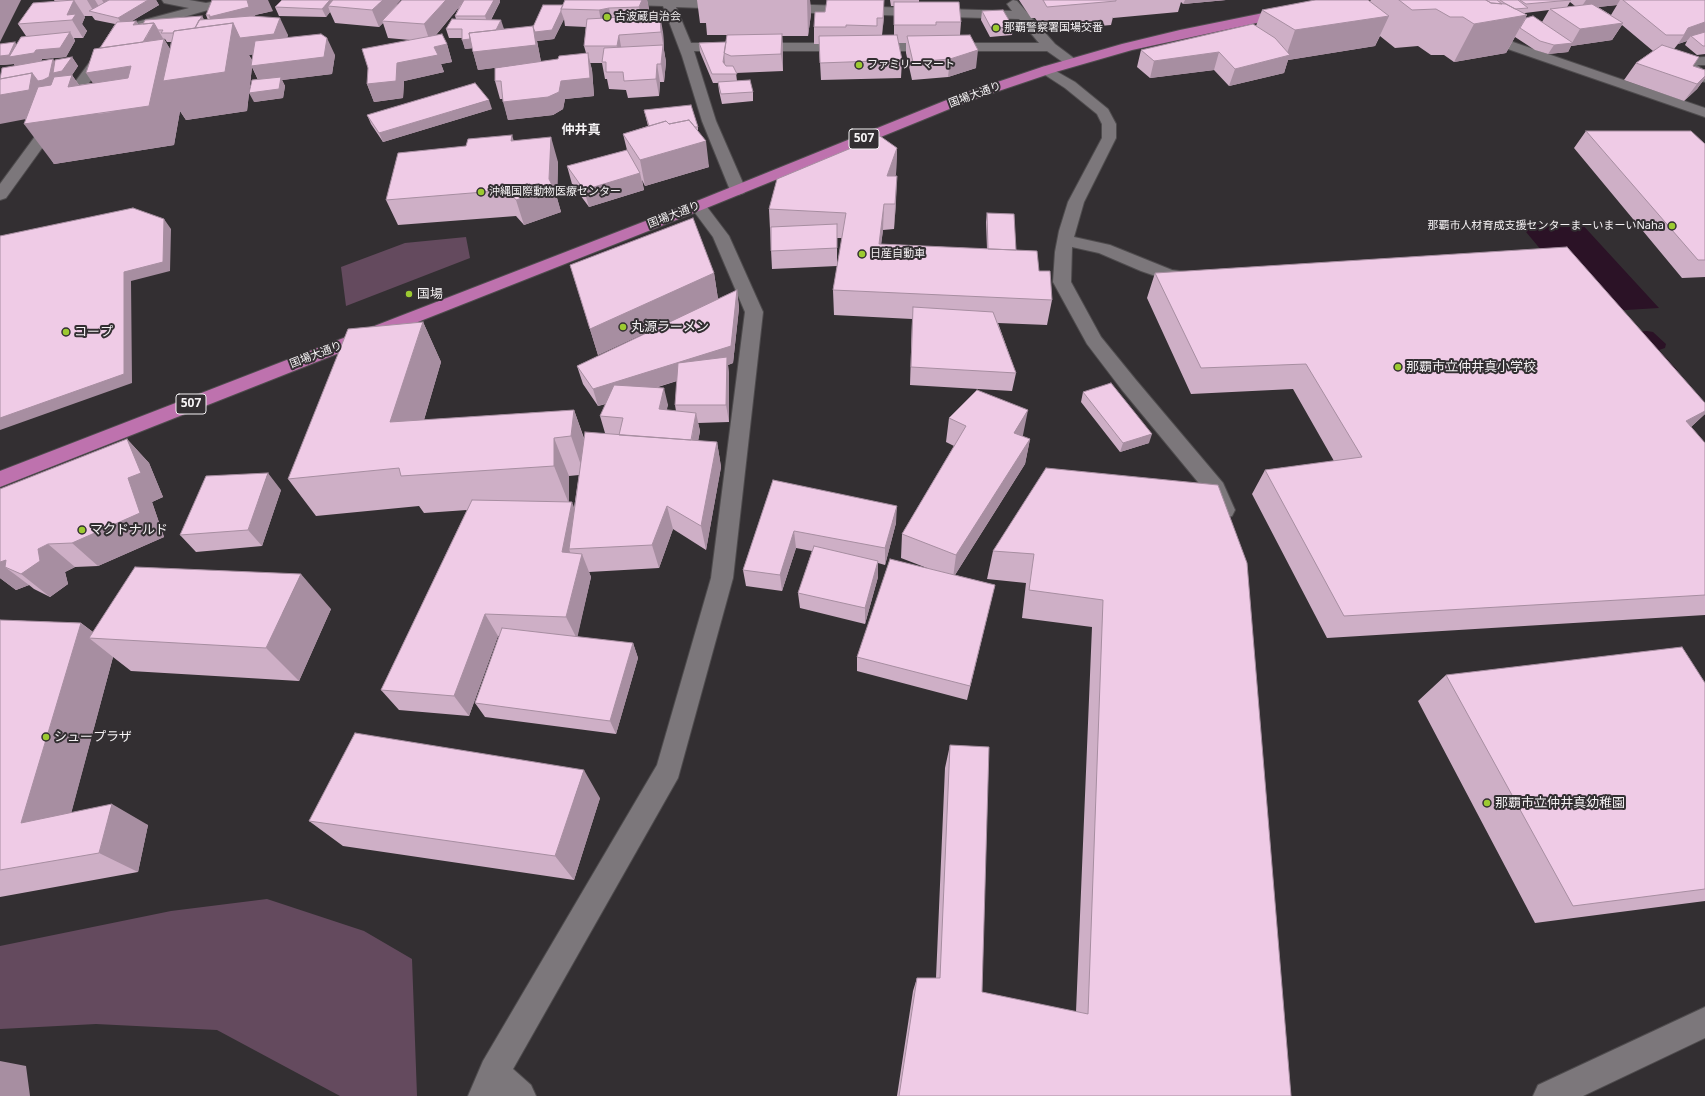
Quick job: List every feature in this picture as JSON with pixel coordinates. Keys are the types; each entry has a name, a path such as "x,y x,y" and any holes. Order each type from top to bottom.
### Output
{"highway":[{"name":"国場大通り","path":"0,479 698,206 964,98 1072,62 1180,34 1303,9"}],"street":[{"path":"168,0 206,7"},
{"path":"0,195 115,36 206,7 240,0"},
{"path":"600,0 667,1 744,6"},
{"path":"1010,0 1050,47 1072,62"},
{"path":"667,1 685,47 709,121 738,190"},
{"path":"767,7 1023,15"},
{"path":"1468,31 1705,113"},
{"path":"685,47 1050,47"},
{"path":"85,59 100,57"},
{"path":"1705,61 1683,62 1705,78"},
{"path":"1047,70 1070,85 1103,112 1109,124 1109,138 1076,202 1066,240 1062,282 1094,340 1129,385 1216,489 1230,523"},
{"path":"520,1096 489,1084 669,769 722,578 754,312 721,236 698,206"},
{"path":"1066,240 1104,249 1146,267 1170,275 1208,277"},
{"path":"1549,1096 1705,1022"}],"shaded area":[{"path":"1580,222 1659,308 1593,312 1521,226"},
{"path":"466,237 470,258 346,306 341,267 405,243"},
{"path":"1653,332 1666,344 1665,348 1659,350 1678,371 1644,374 1611,333"},
{"path":"267,899 364,931 412,959 417,1096 340,1096 217,1030 96,1024 0,1029 0,946 171,911"}],"building":[{"path":"74,0 67,15 76,14 72,20 18,24 33,3"},
{"path":"109,0 148,0 118,18 89,11"},
{"path":"212,0 247,0 249,7 209,17 210,15 206,15"},
{"path":"282,0 330,0 322,9 275,7"},
{"path":"333,0 383,0 372,10 328,6"},
{"path":"402,0 446,0 424,24 382,21"},
{"path":"464,0 494,0 485,16 455,16"},
{"path":"565,0 642,0 639,7 609,8 599,10 561,9"},
{"path":"827,0 884,0 883,18 877,18 877,26 846,25 846,27 814,27 815,12 825,12"},
{"path":"1043,0 1116,0 1116,1 1047,7"},
{"path":"1315,0 1368,0 1389,16 1295,30 1262,10"},
{"path":"1399,0 1486,0 1491,3 1506,4 1527,15 1474,24 1463,17 1450,17 1436,9 1412,10"},
{"path":"1486,0 1497,0 1502,4 1491,3"},
{"path":"1500,0 1518,0 1528,8 1515,9"},
{"path":"1520,0 1571,0 1526,4"},
{"path":"1623,0 1705,0 1705,22 1688,28 1684,35 1666,35"},
{"path":"894,2 959,2 961,22 936,22 936,25 894,25"},
{"path":"1592,4 1623,23 1580,29 1550,9"},
{"path":"543,5 563,5 552,30 535,32 533,27"},
{"path":"1003,10 1013,27 991,28 982,11"},
{"path":"660,15 661,32 619,35 617,46 584,46 587,19"},
{"path":"202,16 195,28 174,31 173,33 161,33 163,30 158,30 154,23 143,24 145,20"},
{"path":"251,16 280,18 274,34 240,38 233,23 195,28 199,20"},
{"path":"1533,16 1573,43 1554,45 1540,41 1520,28 1526,18"},
{"path":"452,19 501,20 496,30 469,33 470,39 462,40 462,29 446,29"},
{"path":"136,21 133,25 154,23 143,42 100,48 117,22"},
{"path":"233,23 225,72 163,81 174,31"},
{"path":"1253,24 1275,38 1290,55 1235,69 1219,52 1154,61 1141,50"},
{"path":"533,26 536,45 473,52 469,33"},
{"path":"70,32 60,48 36,50 34,53 9,57 21,37"},
{"path":"1705,32 1705,46 1691,36"},
{"path":"321,34 327,38 324,57 251,66 255,41"},
{"path":"442,34 447,44 434,47 438,55 397,63 396,81 367,84 368,68 362,49"},
{"path":"782,34 781,54 731,56 724,53 727,35"},
{"path":"897,35 902,60 820,63 819,36"},
{"path":"970,35 978,50 950,59 913,62 907,36"},
{"path":"164,39 149,106 24,124 38,87 51,85 54,77 72,75 68,87 128,78 131,66 86,73 94,49"},
{"path":"15,42 9,55 0,56 0,44"},
{"path":"726,42 723,62 726,66 733,66 737,74 712,74 699,43"},
{"path":"663,45 661,64 657,64 656,79 624,81 623,72 606,72 606,62 602,62 604,48"},
{"path":"1662,45 1699,57 1693,66 1705,70 1705,76 1697,84 1636,63"},
{"path":"588,53 590,78 561,81 559,92 548,97 503,102 501,81 495,81 495,68 558,59 559,56"},
{"path":"72,57 62,71 53,73 55,60"},
{"path":"53,59 49,77 43,80 38,81 32,73 0,79 2,68"},
{"path":"32,73 29,90 0,95 0,79"},
{"path":"281,77 279,89 249,93 252,80"},
{"path":"750,80 753,92 721,94 718,82"},
{"path":"475,83 489,100 379,133 367,115"},
{"path":"691,105 698,127 695,127 689,120 669,124 666,121 649,126 644,110"},
{"path":"689,120 706,141 640,160 623,134 666,121 669,124"},
{"name":"那覇市人材育成支援センターまーいまーいNaha","path":"1586,131 1691,131 1705,144 1705,260 1698,260"},
{"path":"512,135 511,141 551,137 549,179 553,187 516,200 508,190 386,200 398,153 466,146 468,139"},
{"path":"880,136 897,148 887,176 897,176 895,204 884,204 879,244 1037,251 1039,271 1050,271 1052,300 833,290 846,213 769,209 777,179"},
{"path":"627,150 640,173 584,190 567,166"},
{"name":"コープ","path":"133,208 164,219 163,262 124,272 124,374 0,418 0,236"},
{"path":"987,213 1014,214 1016,250 988,249"},
{"path":"693,218 714,273 590,329 570,265"},
{"path":"837,224 837,248 771,251 771,227"},
{"path":"1567,247 1705,403 1705,411 1686,421 1705,443 1705,595 1344,616 1265,470 1362,457 1306,364 1201,368 1155,273"},
{"path":"737,290 731,346 593,389 577,366"},
{"path":"913,307 993,312 1016,373 911,367"},
{"path":"423,322 390,422 574,410 571,436 554,438 554,466 401,476 399,468 288,479 348,329"},
{"path":"727,357 726,405 675,405 678,363"},
{"path":"1111,383 1152,434 1123,443 1083,392"},
{"path":"614,385 664,388 659,409 696,413 691,440 619,435 623,418 600,416"},
{"path":"977,390 1028,410 1014,433 1030,439 956,555 902,534 966,426 949,418"},
{"path":"585,432 717,442 701,526 667,506 652,545 569,549"},
{"path":"127,439 141,473 128,478 140,513 72,543 48,544 38,549 40,561 21,574 5,567 6,560 0,562 0,489"},
{"path":"1046,468 1218,485 1247,563 1291,1096 899,1096 917,978 940,978 950,745 989,747 982,992 1088,1014 1103,600 1029,590 1034,554 993,551"},
{"path":"268,473 248,530 180,535 206,476"},
{"path":"773,480 897,506 885,548 794,531 780,575 743,570"},
{"path":"472,500 572,502 562,552 582,554 566,617 485,614 454,696 381,690"},
{"path":"814,546 878,561 865,608 798,593"},
{"path":"890,559 995,585 970,686 857,657"},
{"path":"135,567 301,574 266,648 89,638"},
{"path":"0,620 81,623 21,823 112,804 99,853 0,870"},
{"path":"502,628 633,643 610,721 475,703"},
{"path":"1682,647 1705,683 1705,889 1573,906 1446,675"},
{"path":"355,733 584,770 555,856 309,821"}],"place":[{"name":"古波蔵自治会","path":"607,17"},
{"name":"那覇警察署国場交番","path":"996,28"},
{"name":"ファミリーマート","path":"859,65"},
{"name":"沖縄国際動物医療センター","path":"481,192"},
{"name":"那覇市人材育成支援センターまーいまーいNaha","path":"1672,226"},
{"name":"日産自動車","path":"862,254"},
{"name":"国場","path":"409,294"},
{"name":"丸源ラーメン","path":"623,327"},
{"name":"コープ","path":"66,332"},
{"name":"那覇市立仲井真小学校","path":"1398,367"},
{"name":"マクドナルド","path":"82,530"},
{"name":"シュープラザ","path":"46,737"},
{"name":"那覇市立仲井真幼稚園","path":"1487,803"}],"district":[{"name":"仲井真","path":"581,130"}]}
